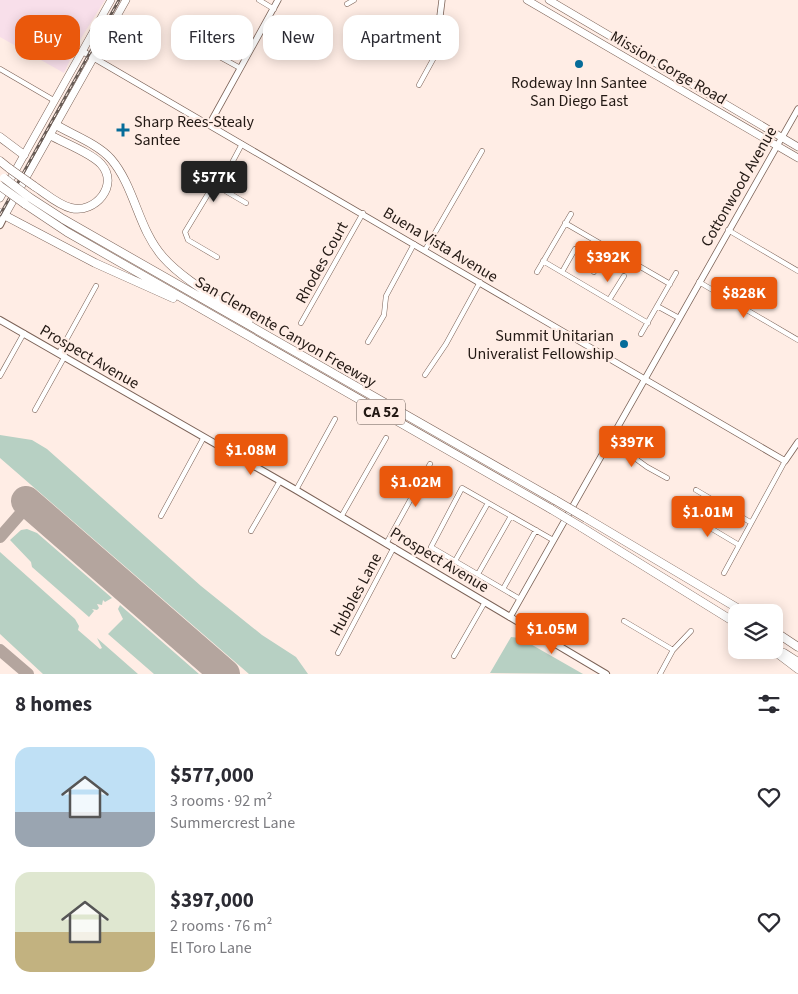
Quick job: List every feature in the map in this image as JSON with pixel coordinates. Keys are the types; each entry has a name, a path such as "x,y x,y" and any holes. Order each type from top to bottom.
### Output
{"highway":[{"path":"56,125 111,159 152,242 176,270 311,361"},
{"path":"0,161 34,186 70,208 78,209 97,203 106,191 107,178 101,164 50,135"},
{"path":"0,137 24,155"},
{"name":"San Clemente Canyon Freeway","path":"2,176 27,200 67,232 551,509 728,618"},
{"name":"San Clemente Canyon Freeway","path":"0,186 63,219 555,500 731,604"},
{"path":"3,214 95,263 211,315"},
{"path":"783,637 798,647"},
{"path":"783,654 798,662"},
{"path":"783,656 798,669"}],"main road":[{"path":"0,198 111,0"},
{"path":"118,15 126,0"},
{"name":"Mission Gorge Road","path":"527,0 798,158"},
{"name":"Mission Gorge Road","path":"548,0 798,147"},
{"path":"0,225 3,214 93,60"},
{"name":"Prospect Avenue","path":"0,320 296,490 606,674"}],"street":[{"path":"259,0 274,9"},
{"path":"208,125 278,0"},
{"path":"347,4 354,0"},
{"path":"440,15 442,0"},
{"name":"Buena Vista Avenue","path":"82,51 90,56"},
{"name":"Buena Vista Avenue","path":"97,60 363,213 785,461"},
{"path":"225,60 240,68"},
{"path":"419,85 433,60"},
{"path":"0,69 56,101"},
{"name":"Cottonwood Avenue","path":"510,617 798,109"},
{"path":"217,257 188,240 185,236 208,194 226,174 242,144"},
{"path":"425,250 482,151"},
{"path":"217,186 246,203"},
{"name":"Rhodes Court","path":"301,323 363,213"},
{"path":"537,272 571,214"},
{"path":"566,223 670,284"},
{"path":"728,230 798,271"},
{"path":"368,342 384,315 386,296 414,244"},
{"path":"594,272 608,248"},
{"path":"562,272 575,249"},
{"path":"543,261 648,323"},
{"path":"642,334 676,273"},
{"path":"609,300 624,276"},
{"path":"425,375 446,344 480,282"},
{"path":"700,282 798,340"},
{"path":"35,410 96,286"},
{"path":"657,306 679,318"},
{"path":"0,376 24,333"},
{"path":"296,490 335,420"},
{"path":"161,516 204,437"},
{"path":"341,517 386,438"},
{"path":"610,440 667,478"},
{"path":"724,573 750,522 798,442"},
{"path":"386,544 430,464"},
{"path":"252,531 280,481"},
{"path":"520,599 430,546 462,488 553,540"},
{"path":"696,490 750,522"},
{"path":"455,561 488,502"},
{"path":"687,514 739,546"},
{"path":"478,574 511,516"},
{"path":"503,589 536,530"},
{"name":"Hubbles Lane","path":"338,653 394,548"},
{"path":"454,656 485,602"},
{"path":"624,621 672,650"},
{"path":"660,674 672,650 691,631"}],"shaded area":[{"path":"0,0 105,0 96,15 90,15 90,24 80,40 80,15 15,15 15,45 0,37"},
{"path":"41,60 70,60 64,73"}],"green space":[{"path":"0,435 32,440 47,449 201,586 262,635 296,657 308,674 249,674 0,458"},
{"path":"27,529 37,533 112,598 105,602 103,600 102,605 97,604 99,608 97,610 92,609 94,611 89,617 32,567 31,562 10,540 21,530"},
{"path":"0,552 75,619 79,626 78,630 100,649 102,648 97,638 138,674 43,674 0,634"},
{"path":"120,605 199,674 154,674 108,634 123,619 118,609"},
{"path":"511,637 520,638 583,674 490,673"}],"taxiway":[{"path":"0,537 29,504"},
{"path":"0,650 28,674"}],"runway":[{"path":"26,501 225,674"}],"railway":[{"path":"0,215 119,0"}],"place":[{"name":"Rodeway Inn Santee San Diego East","path":"579,64"},
{"name":"Sharp Rees-Stealy Santee","path":"123,130"},
{"name":"Summit Unitarian Univeralist Fellowship","path":"624,344"}]}
